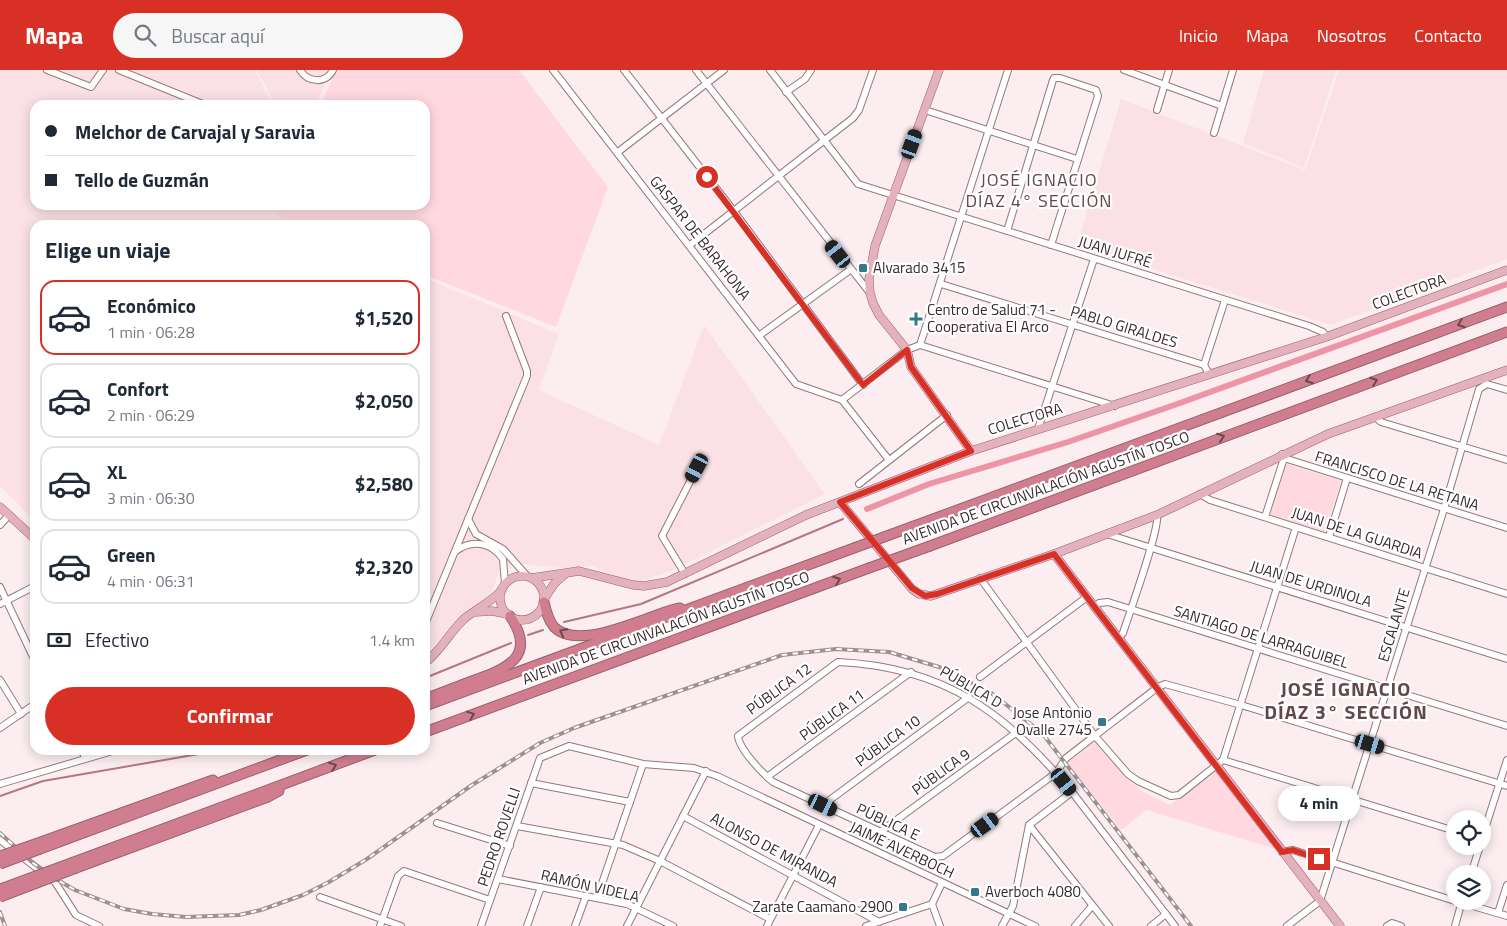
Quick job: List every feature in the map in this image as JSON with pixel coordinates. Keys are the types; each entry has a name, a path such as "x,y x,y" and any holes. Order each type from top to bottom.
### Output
{"highway":[{"name":"AVENIDA DE CIRCUNVALACIÓN AGUSTÍN TOSCO","path":"430,704 1507,307"},
{"name":"AVENIDA DE CIRCUNVALACIÓN AGUSTÍN TOSCO","path":"430,730 1507,332"},
{"path":"544,601 553,625 562,632 576,636 599,634 665,611 705,603"},
{"path":"430,697 512,664 521,644 518,628 509,615"},
{"path":"279,761 290,755"},
{"path":"0,856 39,846 294,755"},
{"path":"0,896 75,865 362,755"},
{"path":"0,864 39,846"},
{"path":"0,889 75,865"}],"main road":[{"path":"939,70 875,246 870,268 870,293 879,315 907,350 911,367 971,451"},
{"name":"COLECTORA","path":"530,577 586,571 624,584 644,586 667,582 806,515 971,451 1326,337 1507,270"},
{"path":"840,502 912,588 919,594 937,594 1054,554 1157,515 1283,456 1375,417 1507,370"},
{"path":"0,507 30,534"},
{"path":"1054,554 1340,926"},
{"path":"474,613 492,611 520,619 530,618 539,612 554,584 566,573"},
{"path":"430,658 442,647 463,620 491,601 515,577 530,577 542,588 544,601"},
{"path":"504,586 501,604 509,615"}],"street":[{"path":"47,70 91,87 103,70"},
{"path":"118,70 193,100"},
{"path":"300,70 303,75 316,81 325,79 333,70"},
{"name":"GASPAR DE BARAHONA","path":"553,70 760,335 796,384 842,400"},
{"path":"624,70 734,212 863,385"},
{"path":"696,70 850,270 870,293"},
{"path":"618,152 724,70"},
{"name":"JUAN JUFRÉ","path":"770,70 823,142 858,184 1309,326 1323,332 1326,337"},
{"path":"786,92 805,79 811,70"},
{"path":"690,246 856,114 873,70"},
{"path":"920,345 1008,70"},
{"path":"1124,70 1222,106"},
{"path":"1157,110 1169,70"},
{"path":"1214,133 1233,70"},
{"path":"1007,231 1054,78 1060,78 1098,92 1051,245"},
{"path":"925,110 1077,159"},
{"path":"1038,429 1094,259"},
{"path":"760,335 850,270"},
{"name":"PABLO GIRALDES","path":"941,284 1204,365"},
{"path":"1209,374 1204,365 1225,300"},
{"path":"430,612 527,376 528,371 506,316"},
{"path":"890,460 842,400 907,350 920,345 1115,406"},
{"name":"ESCALANTE","path":"1320,901 1444,509 1479,389 1482,385 1487,384 1507,390"},
{"path":"859,484 947,415"},
{"path":"1375,417 1381,422 1507,460"},
{"path":"1265,517 1283,456"},
{"name":"FRANCISCO DE LA RETANA","path":"1283,456 1507,528"},
{"path":"686,574 662,536 697,468"},
{"path":"1329,538 1347,478"},
{"name":"JUAN DE LA GUARDIA","path":"1200,494 1329,538 1507,594"},
{"path":"0,525 9,515"},
{"path":"1119,638 1123,633 1150,548 1157,524 1157,515"},
{"path":"468,519 476,534 503,550 530,577"},
{"path":"980,578 1095,736 1132,777 1171,796 1180,795 1223,760 1296,527"},
{"name":"JUAN DE URDINOLA","path":"1107,534 1507,659"},
{"path":"455,552 472,544 482,544 492,548 503,559 504,586"},
{"path":"0,587 30,650"},
{"path":"0,604 30,589"},
{"path":"980,677 1087,597"},
{"name":"SANTIAGO DE LARRAGUIBEL","path":"1094,606 1104,602 1130,609 1507,726"},
{"name":"PÚBLICA D","path":"838,662 911,672 943,683 969,697 1017,732 1072,792 1175,926"},
{"name":"PÚBLICA 12","path":"738,739 741,732 838,662"},
{"name":"PÚBLICA 11","path":"767,777 911,672"},
{"path":"0,680 21,714"},
{"path":"1056,773 1066,758 1158,688 1171,684 1507,786"},
{"name":"PÚBLICA 10","path":"823,805 969,697"},
{"path":"0,728 30,708"},
{"name":"PÚBLICA 9","path":"880,832 1017,732"},
{"name":"PÚBLICA E","path":"738,739 767,777 935,857 943,856 1056,773"},
{"name":"JAIME AVERBOCH","path":"542,756 569,746 643,764 706,771 1035,926"},
{"path":"0,784 97,755"},
{"name":"PEDRO ROVELLI","path":"481,926 542,756"},
{"path":"1223,760 1446,828"},
{"path":"1491,811 1507,760"},
{"path":"597,898 643,764"},
{"path":"628,926 706,771"},
{"path":"532,783 630,802"},
{"path":"1002,926 1009,914 1029,825 1072,792"},
{"name":"ALONSO DE MIRANDA","path":"683,816 884,922"},
{"path":"437,823 510,846"},
{"path":"767,926 819,825"},
{"path":"1029,825 1109,926"},
{"path":"517,826 615,844 660,861 770,919"},
{"path":"0,840 55,882 76,915 99,926"},
{"path":"1282,852 1293,850 1446,898"},
{"path":"380,926 398,876 404,871 490,900"},
{"name":"RAMÓN VIDELA","path":"498,879 637,907 673,926"},
{"path":"866,926 884,922 932,904 942,883"},
{"path":"1498,913 1507,885"},
{"path":"528,926 541,887"},
{"path":"576,926 586,896"},
{"path":"320,897 401,926"},
{"path":"1287,926 1320,901"},
{"path":"932,904 940,926"},
{"path":"1075,926 1092,906"},
{"path":"1455,926 1458,910"},
{"path":"1487,910 1507,916"},
{"path":"1152,926 1166,914"},
{"path":"1387,926 1392,923 1401,926"}],"shaded area":[{"path":"0,70 255,70 270,100 30,100 30,210 276,210 274,215 286,220 30,220 30,516 0,486"},
{"path":"257,70 331,70 318,100 272,100"},
{"path":"336,70 519,70 608,187 556,327 430,277 430,220 287,220 274,215 276,210 430,210 430,100 323,100"},
{"path":"1264,70 1336,70 1304,168 1243,143"},
{"path":"1339,70 1507,70 1507,259 1331,325 1077,245 1121,99 1305,170"},
{"path":"430,280 559,334 539,390 659,445 704,325 825,494 669,572 637,582 620,579 592,566 560,568 514,563 500,569 490,597 465,612 430,649"},
{"path":"1286,464 1341,481 1325,532 1270,515"},
{"path":"1094,741 1140,790 1170,805 1216,772 1276,849 1146,810 1121,830 1066,761"}],"waterway":[{"path":"867,509 929,484 1068,442 1180,403 1507,284"},
{"path":"564,622 641,604 843,519"},
{"path":"528,635 543,630"},
{"path":"430,676 511,643"},
{"path":"0,796 43,781 193,755"}],"railway":[{"path":"0,833 33,863 54,878 75,890 124,909 186,917 239,915 261,910 303,895 329,882 367,859 472,785 540,743 574,728 782,655 836,649 889,652 939,667 990,692 1042,733 1191,926"},
{"path":"0,912 5,926"}],"place":[{"name":"Alvarado 3415","path":"863,268"},
{"name":"Centro de Salud 71 - Cooperativa El Arco","path":"916,319"},
{"name":"Jose Antonio Ovalle 2745","path":"1102,722"},
{"name":"Averboch 4080","path":"975,892"},
{"name":"Zarate Caamano 2900","path":"903,907"}],"district":[{"name":"JOSÉ IGNACIO DÍAZ 4° SECCIÓN","path":"1039,190"},
{"name":"JOSÉ IGNACIO DÍAZ 3° SECCIÓN","path":"1346,700"}],"route":[{"path":"707,177 863,385 907,350 911,367 965,439 971,451 840,502 912,588 919,594 931,596 1054,554 1282,852 1293,850 1319,859"}]}
